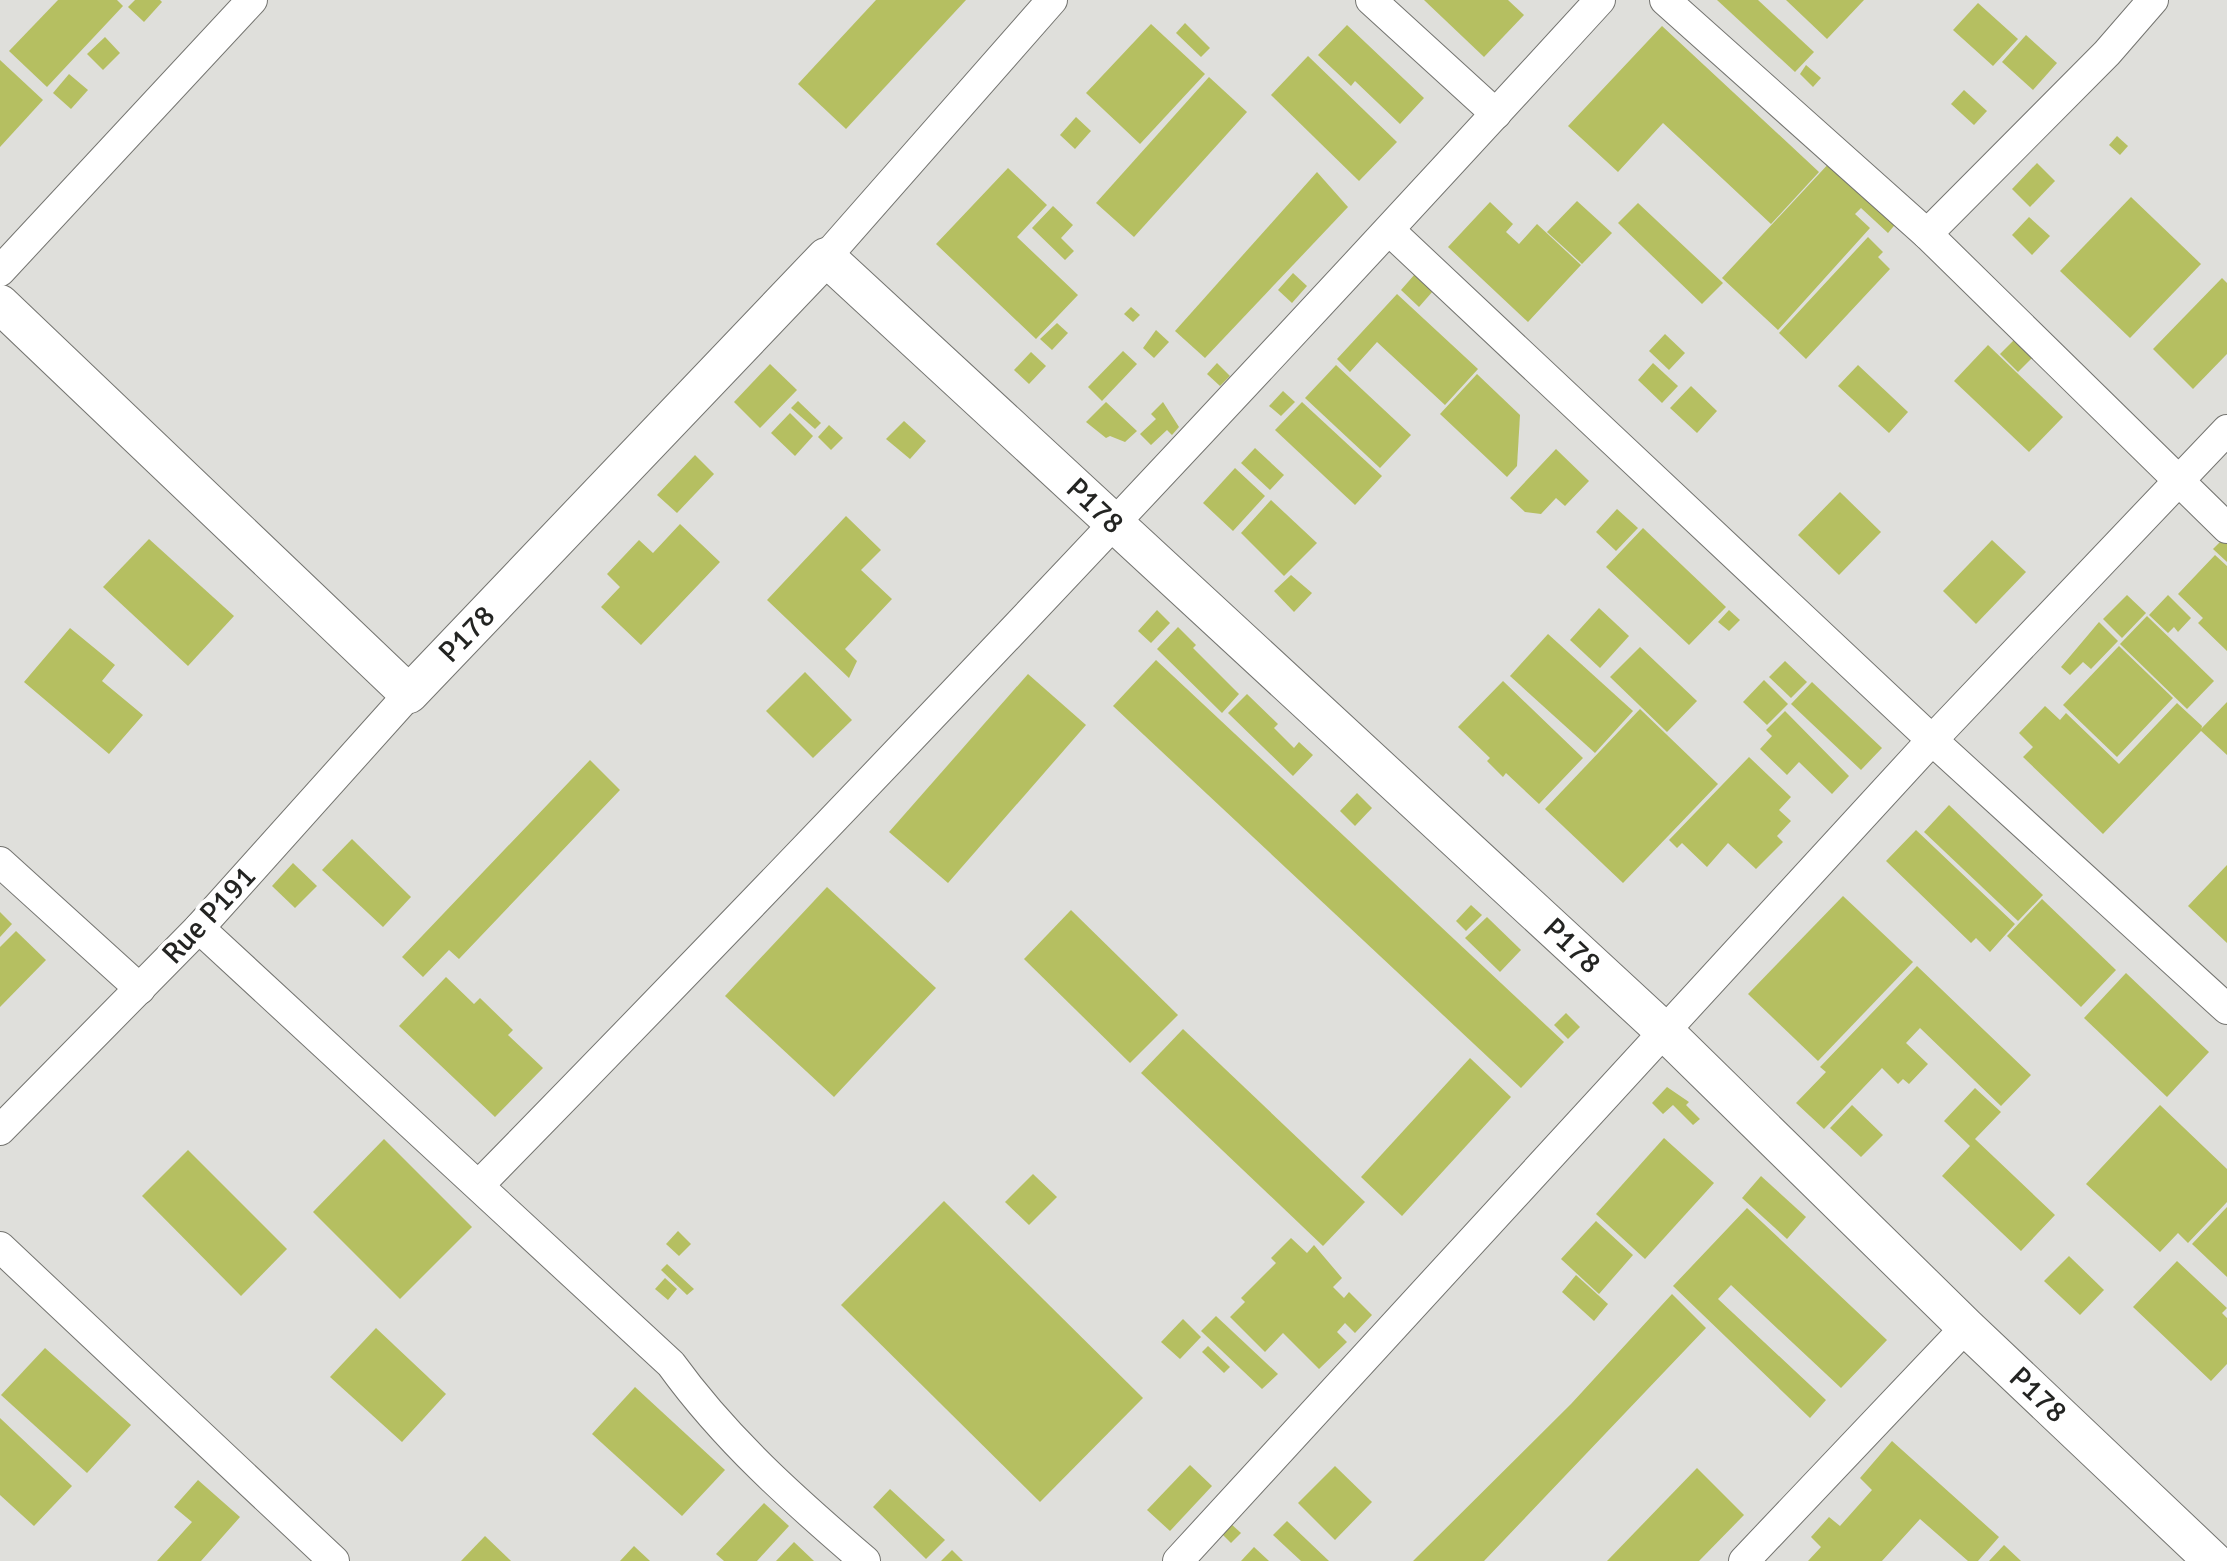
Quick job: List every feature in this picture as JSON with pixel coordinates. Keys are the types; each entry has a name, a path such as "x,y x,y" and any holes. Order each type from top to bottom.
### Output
{"street":[{"path":"0,271 252,0"},
{"path":"826,257 1052,0"},
{"path":"1371,0 1496,114"},
{"path":"480,1184 786,871 1390,231 1600,0"},
{"path":"1665,0 1927,234 2227,528"},
{"path":"1927,234 2107,53 2153,0"},
{"path":"1390,231 1932,740 2227,1009"},
{"name":"P178","path":"409,694 826,257 1664,1031 1966,1327 2213,1561"},
{"path":"0,304 409,694"},
{"path":"1178,1561 1932,740 2227,430"},
{"name":"Rue P191","path":"0,1130 199,928 409,694"},
{"path":"0,862 140,989"},
{"path":"199,928 480,1184 671,1364 717,1423 776,1484 865,1561"},
{"path":"0,1247 334,1561"},
{"path":"1744,1561 1966,1327"}],"building":[{"path":"58,0 117,0 123,6 47,87 9,51"},
{"path":"135,0 162,2 144,22 128,7"},
{"path":"876,0 966,0 846,129 798,84"},
{"path":"1424,0 1508,0 1524,15 1484,57"},
{"path":"1717,0 1758,0 1814,52 1795,72"},
{"path":"1786,0 1864,0 1827,39"},
{"path":"1978,3 2018,39 1993,66 1953,30"},
{"path":"1185,23 1210,48 1201,57 1176,33"},
{"path":"1151,24 1205,74 1140,144 1086,93"},
{"path":"1347,25 1424,98 1400,124 1355,81 1351,86 1318,55"},
{"path":"1662,26 1819,172 1771,224 1663,123 1618,172 1568,126"},
{"path":"2026,35 2057,63 2033,90 2002,62"},
{"path":"105,37 120,53 103,70 87,54"},
{"path":"1308,56 1397,142 1359,181 1271,95"},
{"path":"0,60 43,100 0,147"},
{"path":"1806,65 1821,78 1813,87 1800,74"},
{"path":"69,74 88,90 71,109 53,93"},
{"path":"1209,77 1247,112 1134,237 1096,203"},
{"path":"1964,90 1987,111 1974,125 1951,104"},
{"path":"1076,117 1091,131 1075,149 1060,135"},
{"path":"2117,136 2128,146 2120,155 2109,145"},
{"path":"1832,160 1898,221 1888,233 1861,208 1855,214 1870,228 1778,330 1722,278"},
{"path":"2037,163 2055,181 2030,207 2012,189"},
{"path":"1008,168 1047,205 1017,237 1078,295 1036,339 936,244"},
{"path":"1317,172 1348,207 1205,358 1175,331"},
{"path":"2131,197 2201,264 2130,338 2060,271"},
{"path":"1577,201 1612,233 1582,264 1547,232"},
{"path":"1490,202 1513,224 1506,232 1519,244 1537,224 1581,265 1528,322 1448,247"},
{"path":"1638,203 1723,283 1702,304 1618,223"},
{"path":"1053,206 1073,225 1061,238 1074,251 1065,260 1032,228"},
{"path":"2029,217 2050,236 2032,255 2012,235"},
{"path":"1868,237 1883,252 1878,257 1890,269 1806,359 1779,333"},
{"path":"1293,273 1307,286 1292,303 1278,290"},
{"path":"1415,274 1433,291 1419,307 1401,290"},
{"path":"2222,278 2227,283 2227,354 2193,389 2153,349"},
{"path":"1397,294 1478,369 1445,405 1377,342 1350,372 1337,359"},
{"path":"1131,307 1140,315 1133,322 1124,314"},
{"path":"1057,323 1068,333 1052,350 1040,339"},
{"path":"1156,330 1169,342 1154,358 1143,348"},
{"path":"1665,334 1685,353 1669,370 1649,351"},
{"path":"2019,335 2037,353 2018,372 2000,354"},
{"path":"1988,345 2063,417 2029,452 1954,381"},
{"path":"1123,351 1137,364 1102,401 1088,387"},
{"path":"1031,352 1046,366 1029,384 1014,370"},
{"path":"1217,363 1230,376 1220,386 1207,374"},
{"path":"1653,363 1678,386 1662,403 1638,380"},
{"path":"770,364 797,390 760,428 734,402"},
{"path":"1336,365 1411,435 1380,468 1305,398"},
{"path":"1858,365 1908,412 1889,433 1838,386"},
{"path":"1477,374 1520,415 1517,466 1507,477 1440,414"},
{"path":"1691,386 1717,411 1697,433 1670,408"},
{"path":"1283,391 1295,402 1281,416 1269,406"},
{"path":"798,401 821,423 815,429 791,408"},
{"path":"1106,402 1137,431 1125,442 1110,436 1106,438 1086,422"},
{"path":"1163,402 1179,427 1172,435 1167,430 1151,445 1140,434 1156,419 1151,414"},
{"path":"1302,402 1382,476 1355,505 1275,430"},
{"path":"790,413 813,436 795,456 771,433"},
{"path":"904,421 926,441 910,459 886,439"},
{"path":"829,425 843,438 831,450 818,437"},
{"path":"1255,448 1284,475 1270,490 1241,463"},
{"path":"1556,449 1589,481 1565,506 1556,498 1541,514 1525,512 1510,498"},
{"path":"695,455 714,474 677,513 657,495"},
{"path":"1235,468 1265,496 1233,531 1203,503"},
{"path":"1840,492 1881,532 1839,575 1798,535"},
{"path":"1271,500 1317,543 1284,576 1241,533"},
{"path":"1617,509 1638,528 1616,551 1596,532"},
{"path":"846,516 881,550 861,570 892,599 845,649 857,661 849,678 767,600"},
{"path":"680,524 720,562 641,645 601,607 620,587 607,574 639,540 653,553"},
{"path":"1643,528 1726,607 1689,645 1606,567"},
{"path":"2227,535 2227,562 2213,549"},
{"path":"149,539 234,616 188,666 103,587"},
{"path":"1992,540 2026,572 1976,624 1943,591"},
{"path":"2215,555 2227,566 2227,651 2198,623 2203,618 2178,594"},
{"path":"1291,575 1312,593 1294,612 1274,591"},
{"path":"2127,595 2146,613 2122,638 2103,619"},
{"path":"2168,595 2191,618 2178,632 2174,627 2168,633 2149,615"},
{"path":"1599,608 1629,636 1600,668 1570,640"},
{"path":"1157,610 1170,623 1151,643 1138,631"},
{"path":"1729,610 1740,620 1729,631 1718,622"},
{"path":"2147,616 2214,681 2187,709 2120,644"},
{"path":"2099,622 2118,641 2091,669 2083,662 2070,675 2061,667"},
{"path":"1178,627 1196,645 1193,648 1239,694 1222,713 1157,649"},
{"path":"70,628 115,665 102,681 143,715 109,754 24,682"},
{"path":"1548,634 1633,711 1595,753 1510,676"},
{"path":"2119,646 2173,698 2117,757 2063,705"},
{"path":"1640,647 1697,701 1667,732 1610,677"},
{"path":"1156,660 1564,1042 1521,1088 1113,706"},
{"path":"1785,661 1807,682 1791,698 1769,677"},
{"path":"805,672 852,720 813,758 766,711"},
{"path":"1028,674 1086,725 948,883 889,832"},
{"path":"1764,680 1788,704 1767,725 1743,702"},
{"path":"1503,681 1583,758 1539,804 1506,773 1503,777 1487,761 1490,758 1458,727"},
{"path":"1812,682 1882,748 1861,770 1791,704"},
{"path":"1247,694 1278,724 1274,728 1294,748 1299,742 1313,755 1293,776 1228,713"},
{"path":"2227,702 2227,755 2200,730"},
{"path":"2177,703 2202,726 2201,731 2103,834 2023,757 2033,747 2019,733 2045,706 2060,720 2066,713 2119,764"},
{"path":"1640,709 1718,784 1623,883 1545,809"},
{"path":"1785,711 1849,776 1832,794 1799,762 1787,775 1760,749 1772,736 1766,730"},
{"path":"1749,757 1791,797 1779,810 1791,821 1777,836 1783,842 1756,869 1728,843 1707,867 1682,843 1677,848 1669,840"},
{"path":"590,760 620,790 459,959 449,950 423,977 402,957"},
{"path":"1357,793 1372,808 1355,826 1340,811"},
{"path":"1949,805 2043,895 2018,921 1924,832"},
{"path":"1916,830 2015,924 1990,952 1976,938 1971,943 1886,861"},
{"path":"352,839 411,897 383,927 322,870"},
{"path":"293,863 317,886 295,908 272,886"},
{"path":"2227,865 2227,943 2188,906"},
{"path":"827,887 936,988 834,1097 725,996"},
{"path":"1843,896 1913,962 1818,1061 1748,994"},
{"path":"2042,899 2116,970 2081,1007 2007,936"},
{"path":"1471,905 1482,915 1466,931 1456,921"},
{"path":"1071,910 1178,1015 1130,1063 1024,959"},
{"path":"0,912 12,924 0,937"},
{"path":"1487,917 1521,950 1500,972 1465,938"},
{"path":"16,931 46,960 0,1007 0,947"},
{"path":"1917,966 2031,1075 2001,1106 1920,1028 1906,1043 1928,1064 1909,1084 1903,1079 1898,1084 1882,1068 1824,1129 1796,1103 1826,1072 1820,1067"},
{"path":"2126,973 2209,1052 2167,1097 2084,1018"},
{"path":"446,977 474,1004 480,998 513,1030 508,1035 543,1068 495,1117 399,1026"},
{"path":"1566,1013 1580,1027 1568,1039 1554,1025"},
{"path":"1183,1029 1365,1202 1323,1246 1141,1073"},
{"path":"1470,1058 1511,1097 1402,1216 1361,1177"},
{"path":"1667,1087 1689,1102 1686,1105 1700,1119 1693,1125 1673,1105 1663,1114 1652,1103"},
{"path":"1975,1088 2001,1112 1975,1139 2055,1215 2021,1251 1942,1176 1970,1146 1944,1121"},
{"path":"1852,1105 1883,1135 1861,1157 1830,1128"},
{"path":"2160,1105 2227,1169 2227,1202 2188,1243 2178,1233 2160,1252 2086,1184"},
{"path":"1664,1138 1714,1183 1645,1259 1596,1214"},
{"path":"384,1139 472,1227 400,1299 313,1212"},
{"path":"188,1150 287,1249 241,1296 142,1196"},
{"path":"1033,1174 1057,1197 1029,1225 1005,1202"},
{"path":"1761,1176 1806,1217 1787,1239 1742,1198"},
{"path":"944,1201 1143,1398 1040,1502 841,1305"},
{"path":"2227,1207 2227,1277 2192,1244"},
{"path":"1747,1208 1887,1340 1841,1388 1731,1285 1718,1299 1826,1400 1810,1418 1673,1286"},
{"path":"1596,1221 1633,1255 1599,1294 1561,1259"},
{"path":"678,1231 691,1244 679,1256 666,1244"},
{"path":"1291,1238 1307,1253 1314,1245 1342,1278 1333,1287 1344,1298 1349,1292 1372,1315 1355,1333 1345,1323 1337,1332 1347,1342 1319,1369 1283,1333 1265,1352 1230,1317 1245,1302 1241,1298 1276,1263 1271,1258"},
{"path":"2069,1256 2104,1290 2080,1315 2044,1281"},
{"path":"2177,1261 2227,1308 2222,1313 2227,1318 2227,1364 2211,1381 2133,1307"},
{"path":"667,1264 694,1289 687,1295 661,1270"},
{"path":"1576,1275 1608,1304 1594,1321 1562,1292"},
{"path":"665,1278 677,1289 668,1300 655,1289"},
{"path":"1672,1294 1706,1328 1484,1561 1413,1561 1571,1404"},
{"path":"1216,1316 1278,1374 1262,1389 1201,1331"},
{"path":"1183,1319 1201,1337 1180,1359 1161,1342"},
{"path":"376,1328 446,1394 402,1442 330,1377"},
{"path":"1208,1346 1230,1367 1224,1373 1202,1352"},
{"path":"45,1348 131,1425 87,1473 1,1395"},
{"path":"635,1387 725,1470 682,1516 592,1434"},
{"path":"0,1418 72,1486 34,1526 0,1495"},
{"path":"1892,1441 1999,1537 1978,1561 1968,1561 1920,1519 1882,1561 1808,1561 1821,1547 1811,1537 1829,1517 1840,1526 1872,1490 1860,1478"},
{"path":"1190,1465 1212,1486 1170,1531 1147,1510"},
{"path":"1335,1466 1372,1502 1335,1540 1298,1503"},
{"path":"1697,1468 1744,1515 1699,1561 1607,1561"},
{"path":"198,1480 240,1517 201,1561 157,1561 192,1522 174,1507"},
{"path":"890,1489 945,1540 926,1559 873,1507"},
{"path":"764,1503 789,1526 757,1561 724,1561 716,1554"},
{"path":"1287,1521 1329,1561 1301,1561 1273,1535"},
{"path":"1230,1523 1241,1533 1231,1543 1221,1533"},
{"path":"485,1536 511,1561 461,1561"},
{"path":"794,1542 814,1561 776,1561"},
{"path":"2004,1545 2021,1561 1989,1561"},
{"path":"634,1546 650,1561 620,1561"},
{"path":"1254,1547 1269,1561 1241,1561"},
{"path":"952,1550 963,1561 941,1561"}]}
